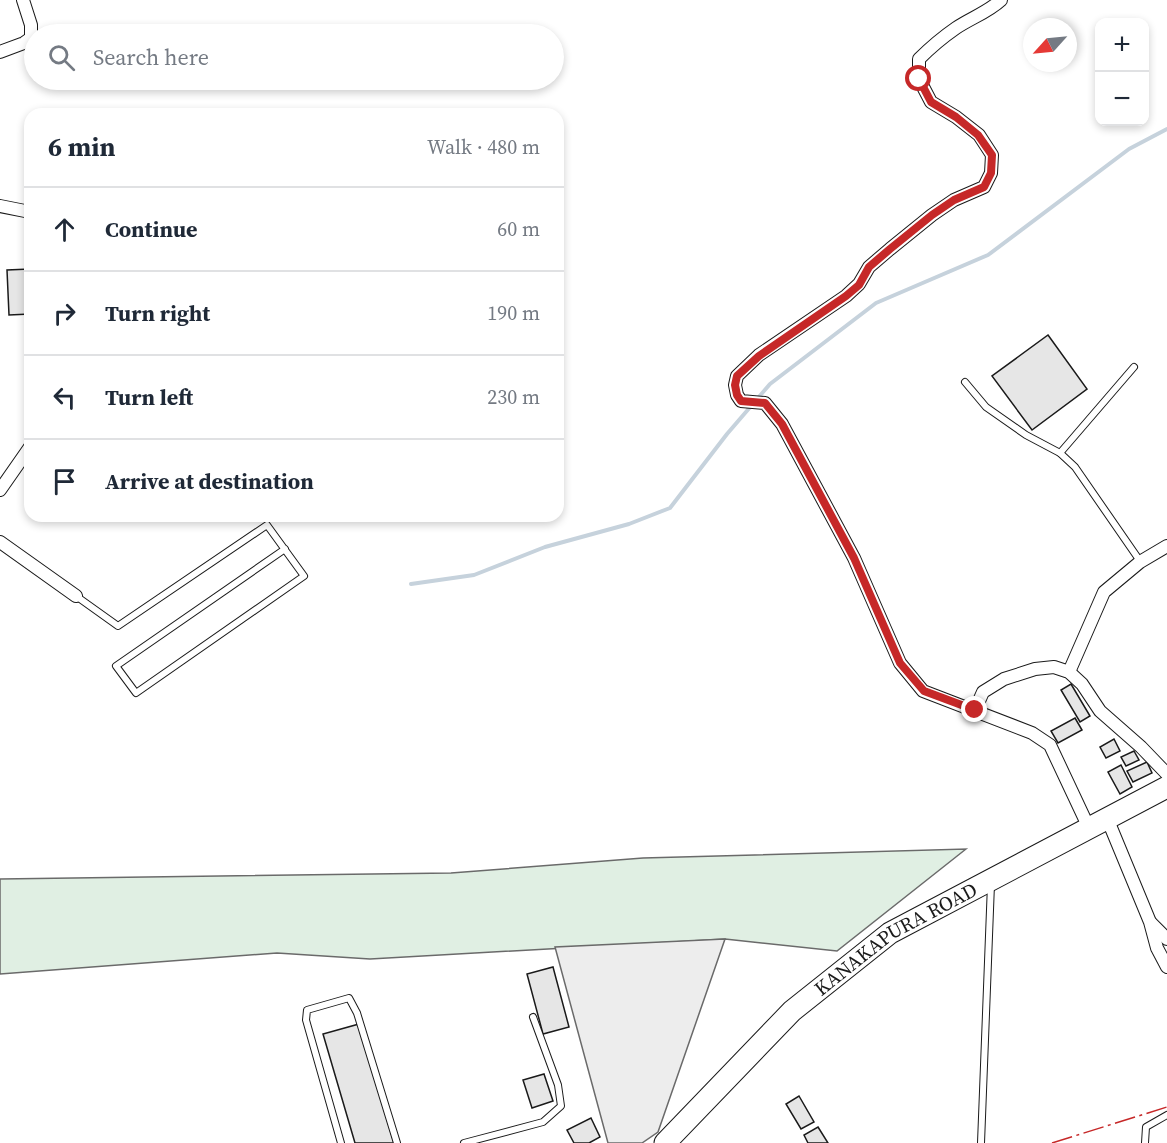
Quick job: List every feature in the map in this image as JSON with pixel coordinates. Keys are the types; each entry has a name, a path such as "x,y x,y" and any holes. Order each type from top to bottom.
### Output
{"highway":[{"name":"KANAKAPURA ROAD","path":"665,1143 792,1011 890,933 1167,787"}],"street":[{"path":"23,0 31,24"},
{"path":"1001,0 994,7 957,27 931,46 919,59 919,79 931,102 956,117 978,135 992,155 991,173 984,187 954,200 932,215 869,267 859,285 846,296 759,356 737,376 735,385 741,401 765,403 782,424 854,558 900,663 924,691 1032,733 1050,745 1098,823 1150,922 1157,948 1167,967"},
{"path":"0,52 24,41"},
{"path":"0,206 24,211"},
{"path":"0,490 24,456"},
{"path":"0,542 76,596"},
{"path":"1069,672 1104,592 1140,562 1167,546"},
{"path":"975,710 983,692 1004,678 1035,669 1054,667 1069,672 1082,684 1100,711 1167,774"},
{"path":"1150,922 1167,939"}],"lane":[{"path":"1060,453 1134,366"},
{"path":"965,382 986,406 1026,435 1060,453 1075,467 1140,562"},
{"path":"76,596 118,627 267,525 285,549 304,576 136,693 116,666 285,549"},
{"path":"981,1143 991,880"},
{"path":"341,1143 306,1020 307,1010 349,998 357,1013 397,1143"},
{"path":"464,1143 543,1122 561,1106 558,1085 533,1017"},
{"path":"1145,1143 1146,1127 1167,1115"}],"green space":[{"path":"966,849 837,951 725,939 370,959 277,953 0,974 0,879 451,873 643,858"}],"shaded area":[{"path":"725,939 658,1132 642,1143 608,1143 555,947"}],"building":[{"path":"24,269 24,314 9,315 7,270"},
{"path":"1048,335 1087,389 1032,430 992,376"},
{"path":"1071,684 1090,716 1080,722 1061,690"},
{"path":"1075,718 1082,730 1058,743 1051,731"},
{"path":"1114,739 1120,751 1106,758 1100,747"},
{"path":"1134,751 1139,760 1126,766 1121,757"},
{"path":"1147,762 1152,773 1133,782 1127,771"},
{"path":"1121,765 1132,787 1120,794 1108,772"},
{"path":"553,967 569,1027 543,1034 527,974"},
{"path":"359,1024 394,1143 355,1143 323,1034"},
{"path":"544,1074 553,1101 532,1108 523,1080"},
{"path":"799,1096 814,1122 801,1129 786,1104"},
{"path":"591,1118 600,1137 589,1143 574,1143 567,1130"},
{"path":"818,1127 828,1143 808,1143 804,1135"}],"waterway":[{"path":"411,584 474,575 545,547 629,524 670,508 727,434 770,384 876,303 988,255 1129,149 1167,129"}],"power":[{"path":"1052,1143 1167,1107"}],"route":[{"path":"919,79 931,102 956,117 978,135 992,155 991,173 984,187 954,200 932,215 869,267 859,285 846,296 759,356 737,376 735,385 741,401 765,403 782,424 854,558 900,663 924,691 975,710"}]}
